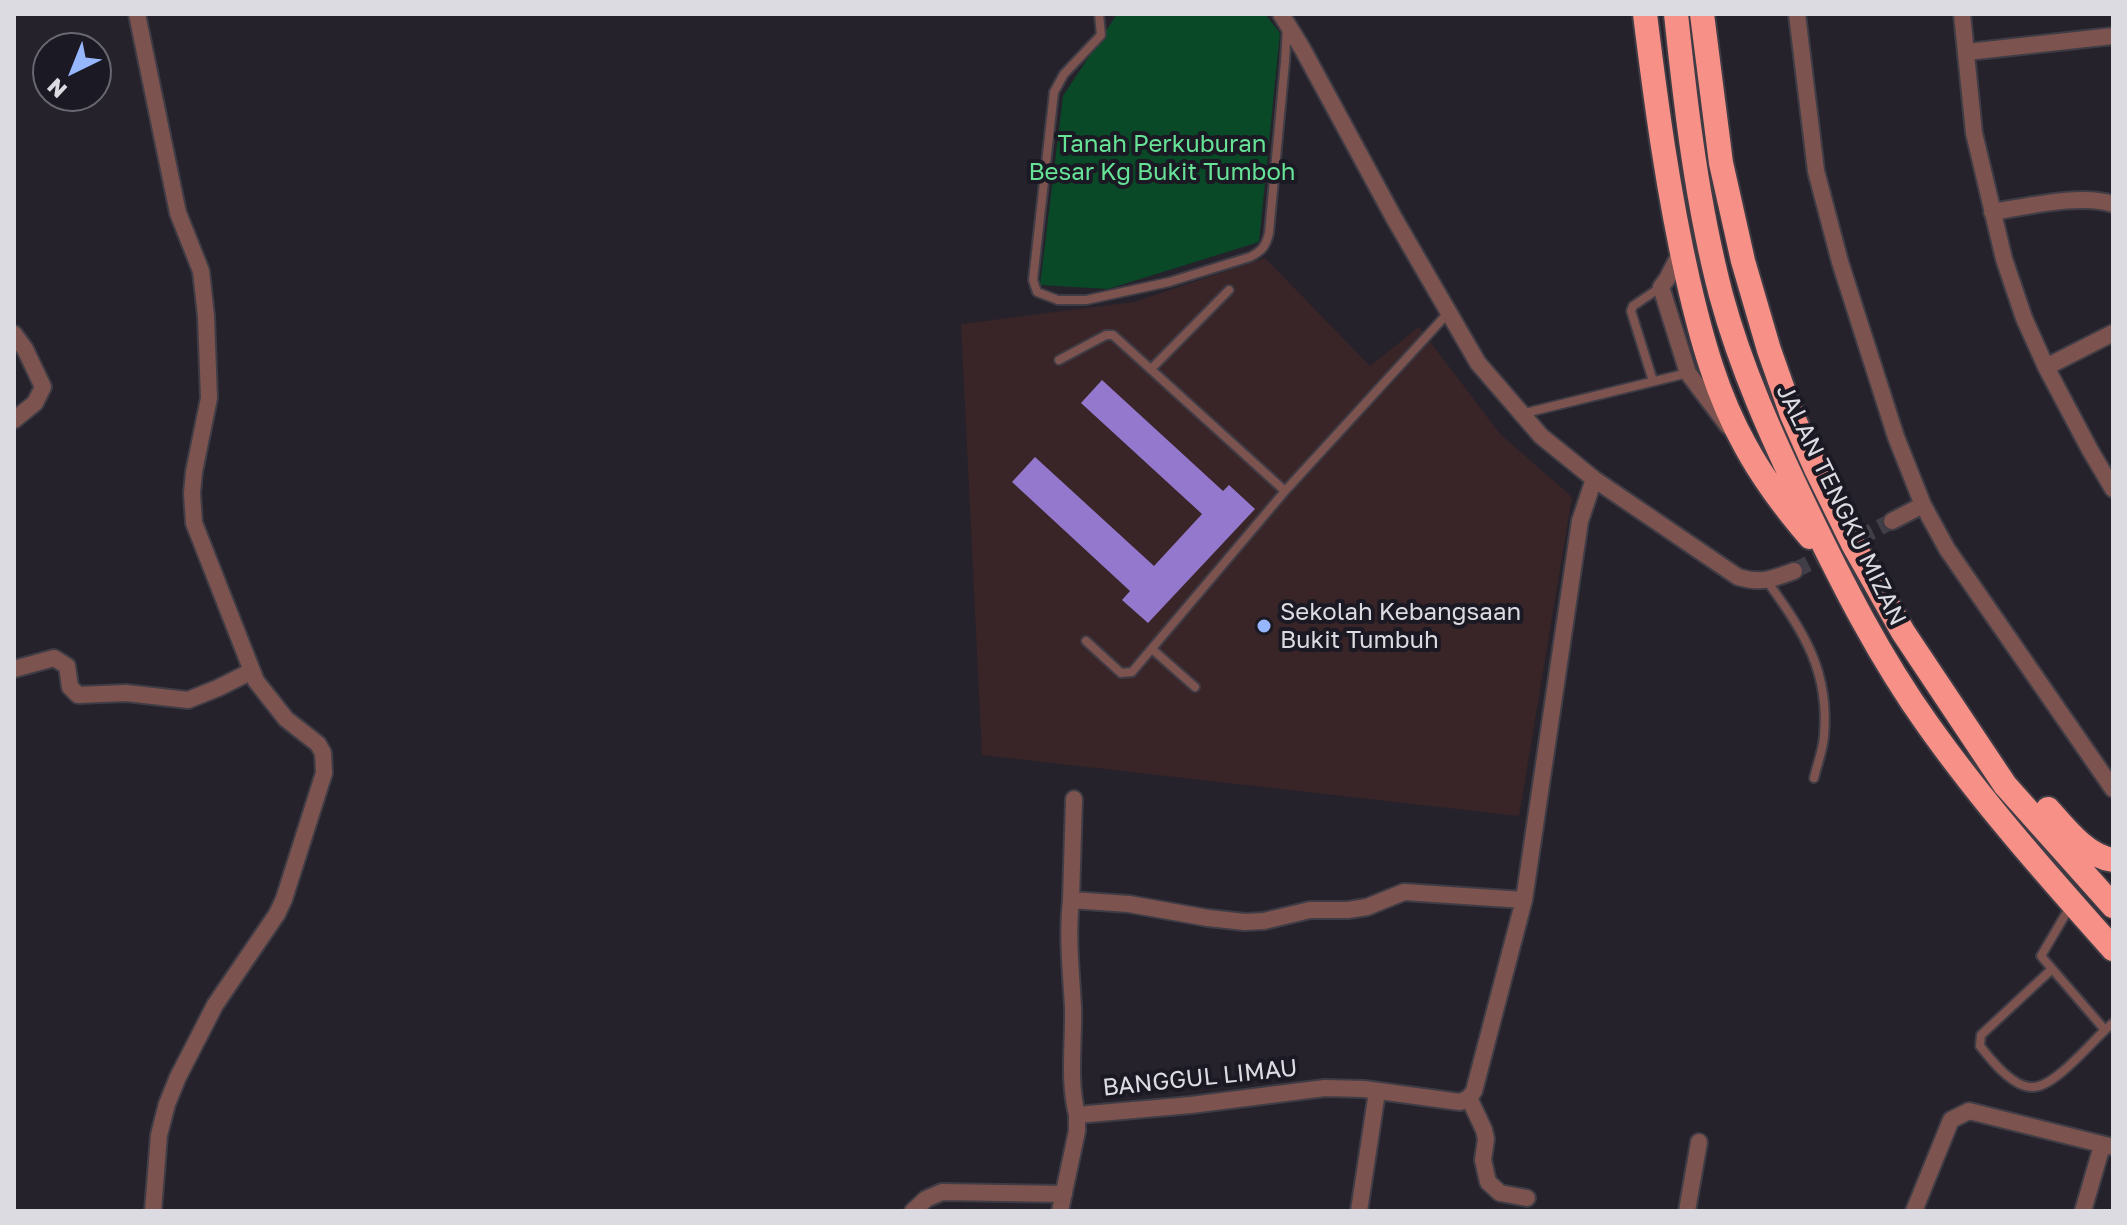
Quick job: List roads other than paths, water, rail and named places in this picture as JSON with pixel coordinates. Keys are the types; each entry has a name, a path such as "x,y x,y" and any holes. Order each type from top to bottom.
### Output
{"highway":[{"path":"1645,14 1663,148 1698,328 1718,385 1745,446 1783,505 1832,561"},
{"name":"JALAN TENGKU MIZAN","path":"1676,14 1702,216 1722,297 1745,369 1777,446 1832,561 1881,652 1927,724 1987,803 2113,949"},
{"name":"JALAN TENGKU MIZAN","path":"1702,14 1721,163 1743,261 1769,350 1816,469 1853,544 1903,632 2005,785 2113,906"},
{"path":"1956,711 2073,836 2100,856 2113,860"}],"street":[{"path":"137,14 178,213 201,271 209,398 194,472 194,523 256,681 286,719 318,744 323,753 324,773 277,914 215,1005 167,1104 159,1135 153,1211"},
{"path":"1797,14 1816,171 1863,339 1923,505 1947,549 2113,789"},
{"path":"1962,14 1974,133 2004,259 2046,367 2113,489"},
{"path":"1284,18 1478,363 1541,436 1594,479 1738,577 1767,581 1794,571"},
{"path":"1967,52 2113,36"},
{"path":"1992,212 2089,199 2113,204"},
{"path":"1681,252 1661,287 1688,373 1713,409 1745,446"},
{"path":"2046,367 2113,333"},
{"path":"14,334 25,349 43,387 35,403 14,420"},
{"path":"1527,1198 1500,1193 1488,1182 1483,1160 1484,1130 1469,1098 1474,1091 1524,900 1580,521 1594,479"},
{"path":"1892,521 1923,505"},
{"path":"14,669 54,658 67,666 70,687 78,695 126,693 188,700 252,671"},
{"path":"1074,799 1068,925 1073,1009 1072,1075 1077,1115"},
{"path":"1071,900 1119,902 1245,922 1264,921 1310,910 1367,907 1404,892 1524,900"},
{"name":"BANGGUL LIMAU","path":"1062,1205 1077,1131 1077,1115 1325,1088 1350,1088 1460,1102 1469,1098"},
{"path":"1359,1211 1377,1092"},
{"path":"1914,1211 1951,1120 1969,1111 2108,1146 2083,1211"},
{"path":"1687,1211 1699,1142"},
{"path":"913,1211 926,1199 942,1192 1062,1205 1076,1211"}],"lane":[{"path":"1099,14 1101,35 1064,74 1054,92 1033,280 1037,292 1058,300 1086,300 1169,282 1250,257 1265,246 1269,233 1284,75 1284,18"},
{"path":"1653,381 1631,311 1633,306 1661,287"},
{"path":"1151,369 1229,290"},
{"path":"1086,641 1121,673 1132,672 1285,491 1448,313"},
{"path":"1059,360 1106,335 1113,335 1285,491"},
{"path":"1521,414 1688,373"},
{"path":"1767,581 1795,619 1815,657 1825,697 1824,739 1814,778"},
{"path":"1152,649 1195,687"},
{"path":"2072,903 2041,956 2105,1030"},
{"path":"2052,969 1981,1035 1980,1046 1996,1066 2031,1088 2049,1083 2113,1023"}],"tunnel":[{"path":"1794,571 1892,521"}],"place":[{"name":"Sekolah Kebangsaan Bukit Tumbuh","path":"1264,626"}],"park label":[{"name":"Tanah Perkuburan Besar Kg Bukit Tumboh","path":"1162,158"}]}
